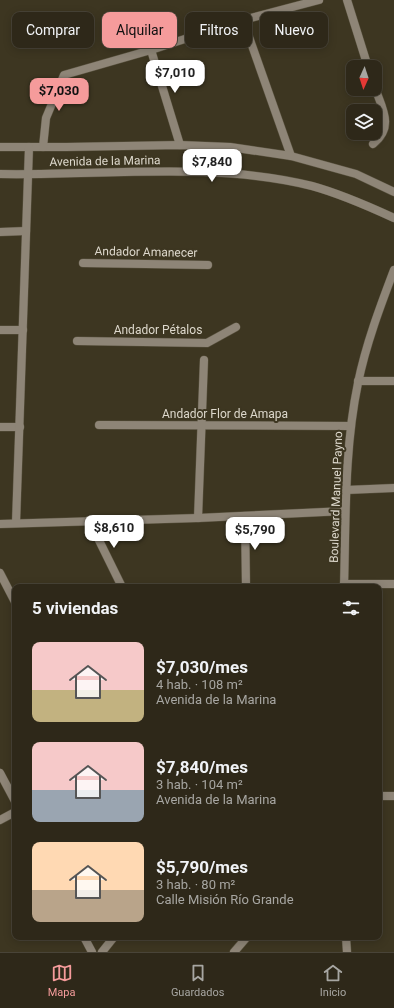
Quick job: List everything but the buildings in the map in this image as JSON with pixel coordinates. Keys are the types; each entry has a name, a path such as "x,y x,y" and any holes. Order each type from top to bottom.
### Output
{"street":[{"path":"252,18 319,0"},
{"path":"347,0 366,60"},
{"path":"43,147 46,118 64,75 185,39"},
{"path":"252,46 290,156"},
{"path":"151,50 180,145"},
{"path":"373,144 382,138 387,119 378,96"},
{"name":"Avenida de la Marina","path":"0,147 180,145 230,147 290,156 356,174 394,192"},
{"path":"16,523 29,147"},
{"name":"Avenida de la Marina","path":"0,174 74,172 187,172 258,177 312,186 361,203 394,218"},
{"path":"0,232 26,231"},
{"name":"Andador Amanecer","path":"83,263 208,265"},
{"name":"Boulevard Manuel Payno","path":"344,584 346,490 351,426 358,381 371,330 394,270"},
{"name":"Andador Pétalos","path":"77,341 208,343 236,327"},
{"path":"0,330 23,330"},
{"path":"198,518 204,360"},
{"path":"358,381 394,381"},
{"name":"Andador Flor de Amapa","path":"99,425 351,426"},
{"path":"0,427 20,427"},
{"path":"346,490 394,488"},
{"path":"0,524 89,520 198,518 345,511"},
{"path":"244,516 246,584"},
{"path":"89,520 121,584"},
{"path":"0,573 12,596"},
{"path":"382,584 394,584"},
{"path":"0,774 12,796"},
{"path":"382,796 394,796"},
{"path":"0,820 12,814"},
{"path":"86,940 92,952"},
{"path":"102,952 112,940"},
{"path":"234,952 244,940"},
{"path":"346,940 347,952"}]}
